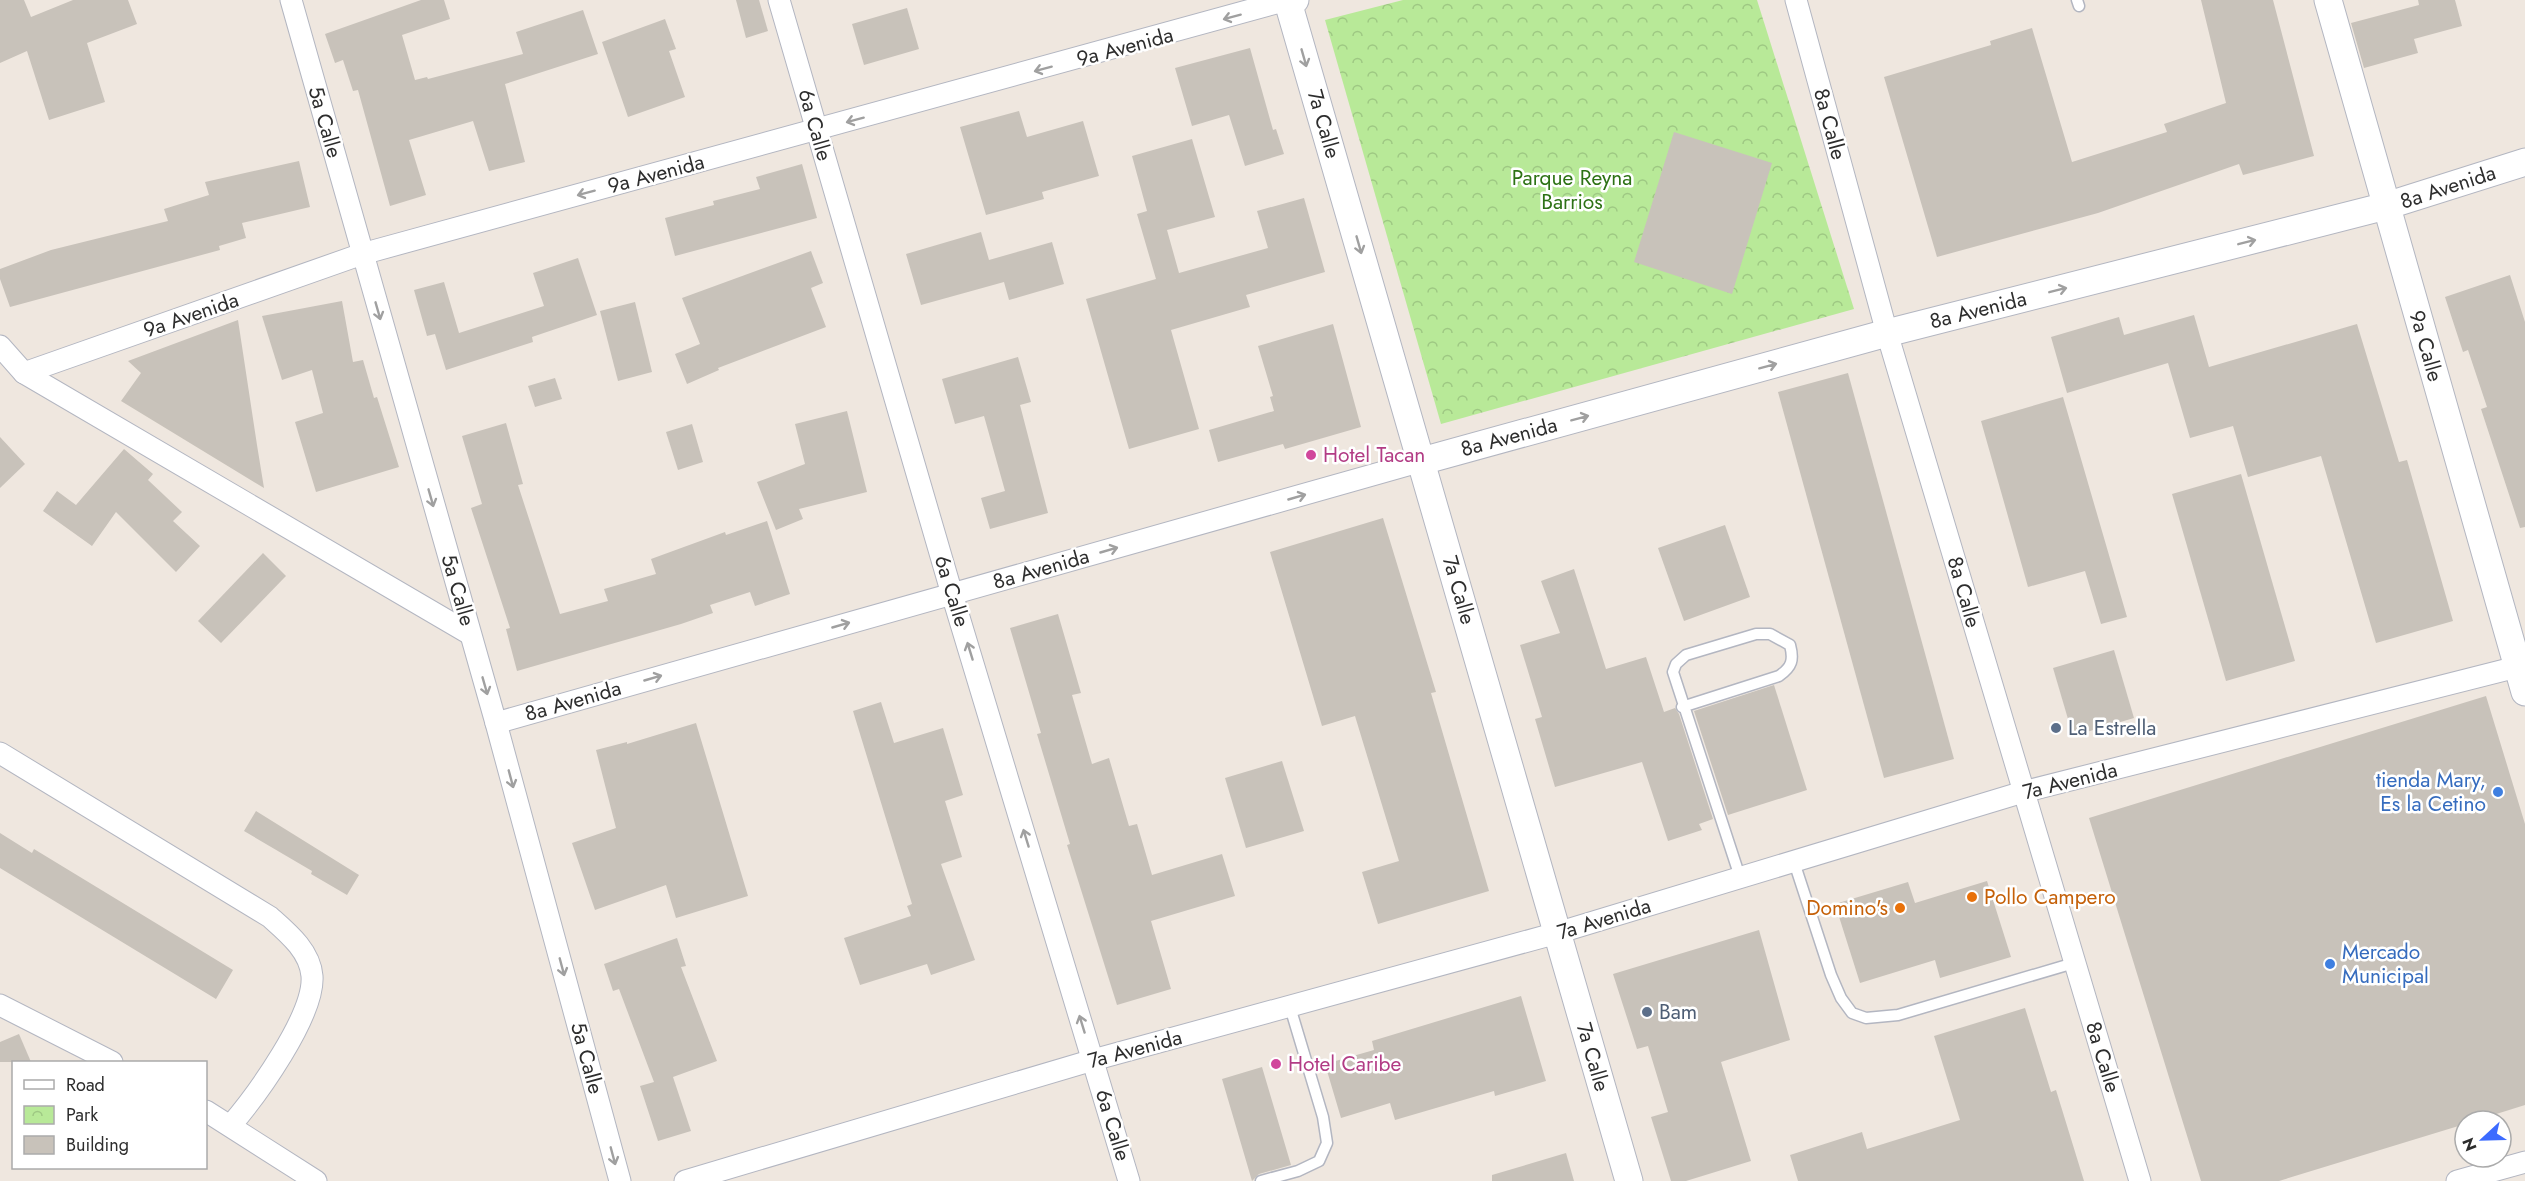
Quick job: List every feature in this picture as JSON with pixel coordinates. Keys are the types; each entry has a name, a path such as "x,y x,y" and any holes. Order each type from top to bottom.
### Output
{"street":[{"name":"5a Calle","path":"291,0 496,723 620,1181"},
{"name":"6a Calle","path":"779,0 952,594 1129,1181"},
{"name":"8a Calle","path":"1796,0 1887,333 2140,1181"},
{"name":"9a Calle","path":"2328,0 2523,675"},
{"name":"9a Avenida","path":"24,373 362,254 1290,1"},
{"name":"7a Calle","path":"1290,1 1629,1181"},
{"name":"8a Avenida","path":"496,723 1422,461 1887,333 2386,206 2525,162"},
{"path":"0,346 24,373 470,634"},
{"name":"7a Avenida","path":"685,1181 1093,1060 1557,933 2023,792 2523,675"},
{"path":"0,753 270,917 298,942 312,976 306,1012 248,1105 231,1125"},
{"path":"0,1005 110,1061"},
{"path":"207,1112 316,1181"},
{"path":"2457,1181 2525,1162"}],"lane":[{"path":"1682,707 1779,676 1788,670 1794,658 1790,645 1770,634 1756,634 1686,654 1676,663 1673,672 1682,707 1740,877"},
{"path":"1794,862 1830,975 1841,998 1852,1013 1866,1018 1898,1015 2074,963"},
{"path":"1261,1181 1298,1171 1318,1161 1327,1143 1323,1117 1290,1007"}],"green space":[{"name":"Parque Reyna Barrios","path":"1403,0 1757,0 1854,309 1441,424 1325,20"}],"building":[{"path":"0,0 24,0 31,17 73,0 128,0 137,24 87,43 105,102 49,120 27,51 0,63"},
{"path":"421,0 444,0 450,19 402,35 415,80 427,77 428,79 523,54 516,32 583,10 598,54 505,84 525,162 489,171 473,121 409,140 426,195 390,206 358,90 353,91 343,60 335,63 325,34"},
{"path":"736,0 759,0 768,31 746,38"},
{"path":"2201,0 2273,0 2314,156 2243,175 2239,164 2098,213 1937,257 1884,77 1991,45 1990,41 2032,28 2072,162 2167,132 2164,124 2226,103"},
{"path":"2418,0 2455,0 2462,26 2414,39 2418,53 2364,68 2351,23 2419,5"},
{"path":"907,8 919,49 864,65 852,24"},
{"path":"665,19 676,49 669,51 685,97 628,117 602,42"},
{"path":"1250,48 1273,130 1276,129 1284,154 1245,166 1229,115 1192,126 1175,68"},
{"path":"1019,111 1027,137 1083,121 1099,176 1042,192 1044,199 986,215 960,127"},
{"path":"1674,132 1772,163 1732,294 1634,262"},
{"path":"1192,139 1215,217 1167,230 1179,273 1268,248 1257,211 1304,198 1325,272 1246,295 1250,307 1171,330 1199,429 1129,449 1086,299 1156,279 1137,214 1147,211 1132,156"},
{"path":"299,161 310,207 242,223 246,238 219,246 220,250 10,307 0,279 0,269 51,250 168,221 164,209 209,195 205,182"},
{"path":"802,164 817,218 675,256 665,218 714,205 713,201 760,189 756,177"},
{"path":"981,232 989,260 1052,242 1064,284 1009,300 1004,282 921,305 906,254"},
{"path":"811,251 823,283 811,288 826,327 718,368 719,370 687,384 675,354 700,344 682,298"},
{"path":"578,258 597,315 532,337 533,342 446,370 435,334 427,336 414,290 444,282 459,333 544,306 533,273"},
{"path":"2510,275 2525,322 2525,527 2520,528 2481,409 2487,407 2468,350 2463,352 2445,297"},
{"path":"342,301 353,362 363,360 399,467 316,492 295,422 323,413 312,370 282,380 262,316"},
{"path":"635,302 652,372 618,381 600,311"},
{"path":"2194,315 2209,367 2357,324 2399,462 2407,460 2453,621 2376,643 2321,456 2248,477 2233,426 2190,438 2168,363 2067,393 2051,337 2119,317 2124,335"},
{"path":"238,320 264,488 121,401 141,373 128,361"},
{"path":"1333,324 1361,427 1285,449 1283,444 1218,462 1209,430 1274,411 1270,397 1273,396 1258,346"},
{"path":"1018,357 1031,402 1020,405 1048,513 990,529 981,498 1005,491 984,416 955,424 942,379"},
{"path":"1848,373 1954,759 1884,778 1778,392"},
{"path":"555,378 562,399 535,407 528,386"},
{"path":"2063,397 2127,617 2101,624 2085,571 2028,587 1981,421"},
{"path":"847,411 867,492 799,509 803,519 776,530 757,482 805,464 795,424"},
{"path":"506,423 523,484 518,485 560,614 608,601 604,589 656,574 651,559 725,532 726,535 767,521 790,594 755,606 750,592 710,605 713,613 681,624 517,671 506,629 510,628 471,508 482,504 462,436"},
{"path":"692,424 703,462 678,470 666,432"},
{"path":"0,437 25,464 0,488"},
{"path":"124,449 153,474 148,480 182,512 173,521 200,546 176,572 116,512 92,546 43,511 57,491 76,505"},
{"path":"2241,474 2295,661 2226,681 2172,494"},
{"path":"1383,518 1436,692 1431,693 1489,891 1378,924 1362,872 1399,861 1355,716 1322,726 1270,552"},
{"path":"1725,525 1750,597 1684,621 1658,548"},
{"path":"263,553 286,576 221,643 198,621"},
{"path":"1574,569 1606,669 1646,657 1664,712 1675,708 1679,714 1713,819 1699,824 1702,830 1668,841 1642,762 1555,787 1535,719 1542,717 1520,645 1560,633 1541,581"},
{"path":"1058,614 1081,693 1072,695 1092,764 1109,758 1129,826 1137,824 1152,875 1222,854 1235,896 1151,921 1171,989 1117,1005 1067,845 1070,844 1037,734 1041,733 1010,628"},
{"path":"2114,650 2134,718 2073,736 2053,668"},
{"path":"1774,685 1807,790 1728,815 1694,711"},
{"name":"Mercado Municipal","path":"2486,696 2525,824 2525,1105 2512,1109 2453,1109 2453,1128 2279,1181 2201,1181 2089,818"},
{"path":"881,702 894,743 943,728 963,795 945,801 962,857 941,864 975,960 931,975 927,964 860,985 844,938 911,916 907,906 912,904 853,711"},
{"path":"696,723 748,896 676,918 666,885 595,910 572,843 616,828 596,750 627,742 627,744"},
{"path":"1282,761 1304,831 1246,848 1225,778"},
{"path":"256,811 359,875 347,895 311,874 312,871 244,831"},
{"path":"0,833 32,853 34,849 233,970 216,999 0,868"},
{"path":"1987,881 2011,957 1940,978 1935,960 1860,983 1835,904 1908,882 1915,903"},
{"path":"1759,930 1790,1040 1721,1062 1751,1161 1686,1181 1671,1181 1651,1117 1668,1112 1648,1046 1637,1049 1613,974"},
{"path":"677,938 686,966 681,967 717,1061 673,1077 691,1131 658,1141 640,1086 654,1082 619,989 613,991 604,964"},
{"path":"1521,996 1546,1081 1495,1096 1494,1091 1395,1120 1390,1103 1341,1118 1325,1064 1374,1050 1372,1041"},
{"path":"2025,1008 2051,1092 2056,1090 2084,1181 1798,1181 1790,1155 1862,1132 1867,1149 1960,1120 1934,1036"},
{"path":"19,1034 31,1061 0,1062 0,1042"},
{"path":"1262,1067 1291,1165 1259,1174 1252,1181 1222,1079"},
{"path":"1566,1153 1574,1181 1492,1181 1492,1175"}],"place":[{"name":"Hotel Tacan","path":"1311,455"},
{"name":"La Estrella","path":"2056,728"},
{"name":"tienda Mary, Es la Cetino","path":"2498,792"},
{"name":"Pollo Campero","path":"1972,897"},
{"name":"Domino's","path":"1900,908"},
{"name":"Mercado Municipal","path":"2330,964"},
{"name":"Bam","path":"1647,1012"},
{"name":"Hotel Caribe","path":"1276,1064"}]}
